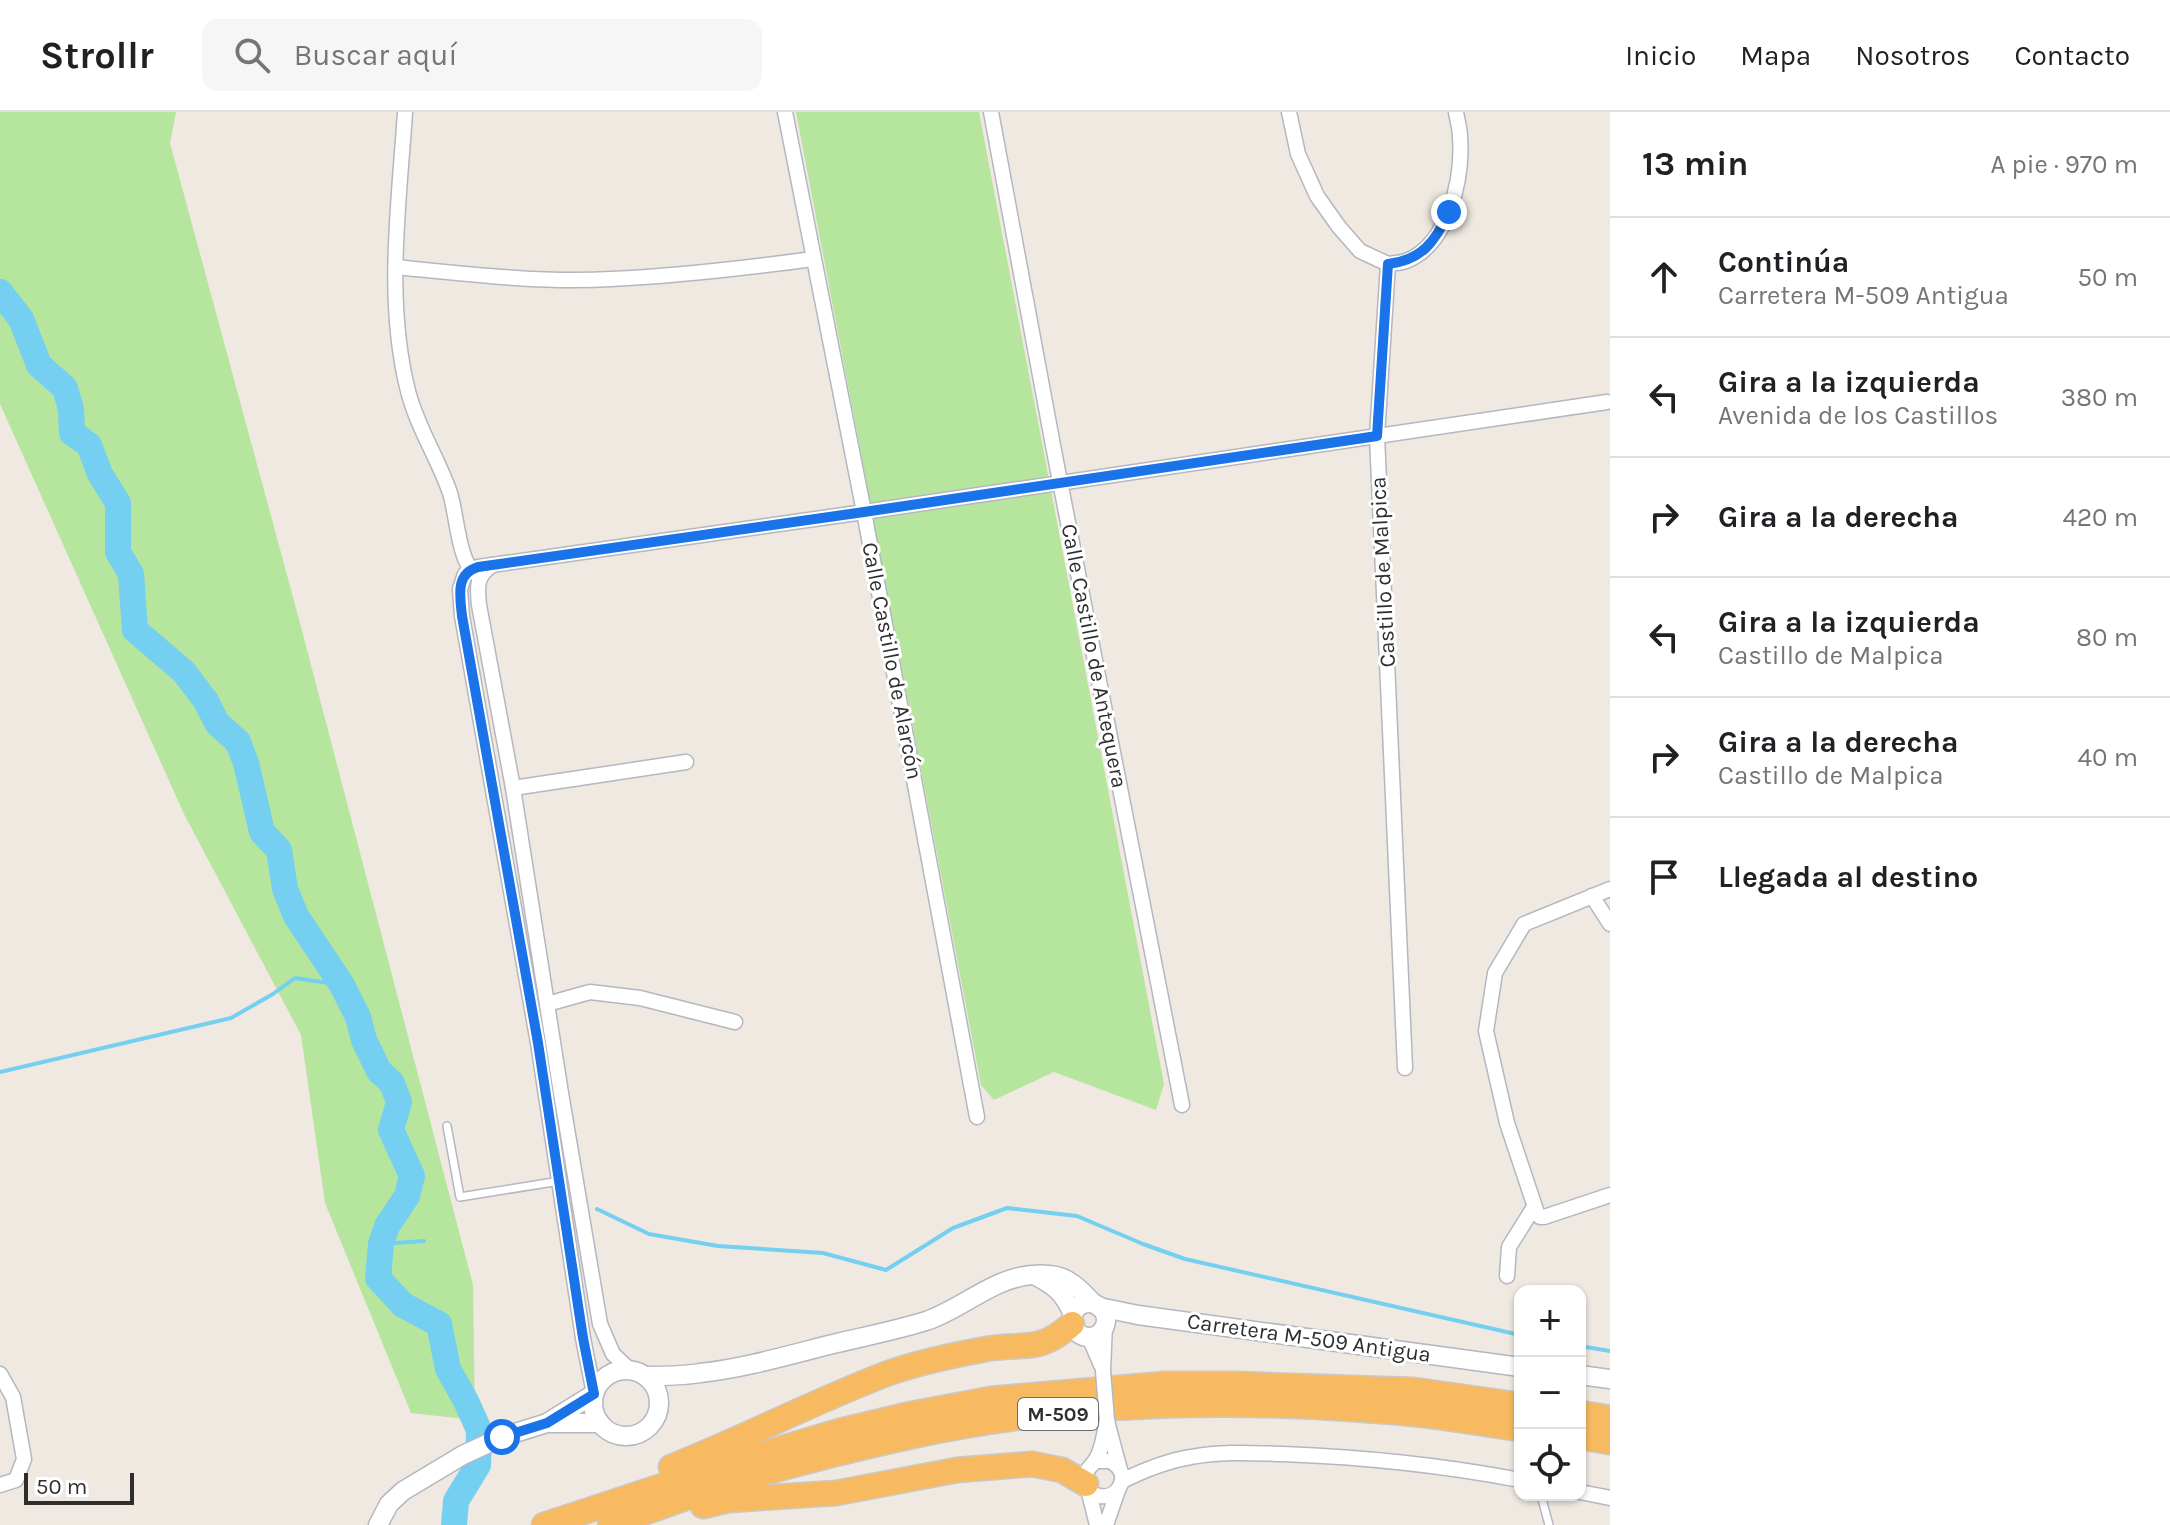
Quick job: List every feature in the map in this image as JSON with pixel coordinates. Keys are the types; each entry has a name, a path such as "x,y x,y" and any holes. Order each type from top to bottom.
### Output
{"highway":[{"path":"1078,1325 1040,1345 987,1348 888,1373 721,1447 618,1488 612,1517 675,1513 728,1500 836,1493 957,1470 1032,1464 1062,1470 1087,1487"},
{"name":"M-509","path":"612,1517 735,1462 840,1431 991,1399 1165,1384 1236,1384 1414,1390 1514,1404"},
{"name":"M-509","path":"544,1525 612,1517 899,1439 990,1422 1074,1412 1175,1405 1308,1406 1422,1414 1514,1428"},
{"path":"1586,1414 1610,1418"},
{"path":"1586,1438 1610,1442"}],"street":[{"path":"405,112 396,267 396,320 401,356 409,394 449,490 465,560 475,572 477,581 600,1324 613,1354 652,1383 659,1400 654,1419 648,1427 640,1433 619,1435 600,1423 593,1409 594,1394 538,1043 462,616 461,580 475,572 493,565 1607,402"},
{"name":"Calle Castillo de Alarcón","path":"785,112 864,512 977,1117"},
{"name":"Calle Castillo de Antequera","path":"991,112 1182,1105"},
{"path":"1289,112 1298,154 1317,196 1360,251 1388,264 1406,262 1427,248 1449,212 1457,184 1460,137 1456,112"},
{"path":"396,267 504,277 608,280 813,259"},
{"name":"Castillo de Malpica","path":"1388,264 1377,436 1405,1068"},
{"path":"513,788 686,762"},
{"path":"1610,889 1524,924 1495,973 1486,1031 1507,1123 1540,1217 1610,1195"},
{"path":"1592,896 1610,924"},
{"path":"547,1004 590,992 640,998 735,1022"},
{"path":"1507,1276 1509,1247 1534,1207"},
{"path":"1033,1275 1053,1285 1064,1296 1103,1371"},
{"name":"Carretera M-509 Antigua","path":"638,1373 702,1373 781,1357 926,1321 996,1286 1033,1275 1061,1276 1075,1284 1099,1311 1514,1366"},
{"path":"1078,1325 1081,1305 1099,1311"},
{"path":"1078,1325 1101,1331 1099,1311"},
{"path":"1099,1311 1107,1420 1120,1480 1106,1525"},
{"path":"378,1525 389,1504 403,1491 484,1444 547,1423 594,1394 607,1375 618,1371 638,1373"},
{"name":"Carretera M-509 Antigua","path":"659,1400 676,1386 702,1373"},
{"path":"0,1374 13,1397 24,1459 16,1480 0,1485"},
{"path":"1586,1376 1610,1379"},
{"path":"1096,1461 1107,1420"},
{"path":"547,1423 600,1423"},
{"path":"1087,1487 1103,1497 1113,1494 1120,1480 1150,1468 1181,1459 1238,1452 1350,1457 1514,1479"},
{"path":"1097,1525 1085,1473 1096,1461 1110,1461 1120,1480"},
{"path":"1586,1493 1610,1498"}],"lane":[{"path":"447,1126 460,1197 560,1181"},
{"path":"1543,1501 1549,1525"}],"green space":[{"path":"0,112 176,112 170,143 300,623 473,1285 475,1420 411,1413 325,1203 301,1035 184,814 0,404"},
{"path":"796,112 979,112 1164,1084 1156,1110 1054,1072 994,1100 981,1085"}],"waterway":[{"path":"0,292 21,319 39,365 65,388 71,409 72,433 89,445 100,474 118,503 118,552 131,574 135,630 184,672 206,701 217,723 238,742 262,832 279,850 285,889 296,916 342,985 379,1071 392,1083 399,1102 391,1130 412,1176 407,1196 387,1226 381,1244 378,1278 403,1305 439,1324 448,1369 479,1430 478,1465 456,1501 454,1525"},
{"path":"0,1072 231,1018 295,978 342,985"},
{"path":"597,1209 649,1234 718,1246 823,1253 886,1270 953,1228 1007,1208 1077,1216 1185,1259 1514,1334"},
{"path":"381,1244 424,1241"},
{"path":"1586,1347 1610,1351"}],"route":[{"path":"502,1437 547,1423 594,1394 538,1043 462,616 460,589 465,574 478,567 1377,436 1388,264 1406,262 1427,248 1449,212"}]}
